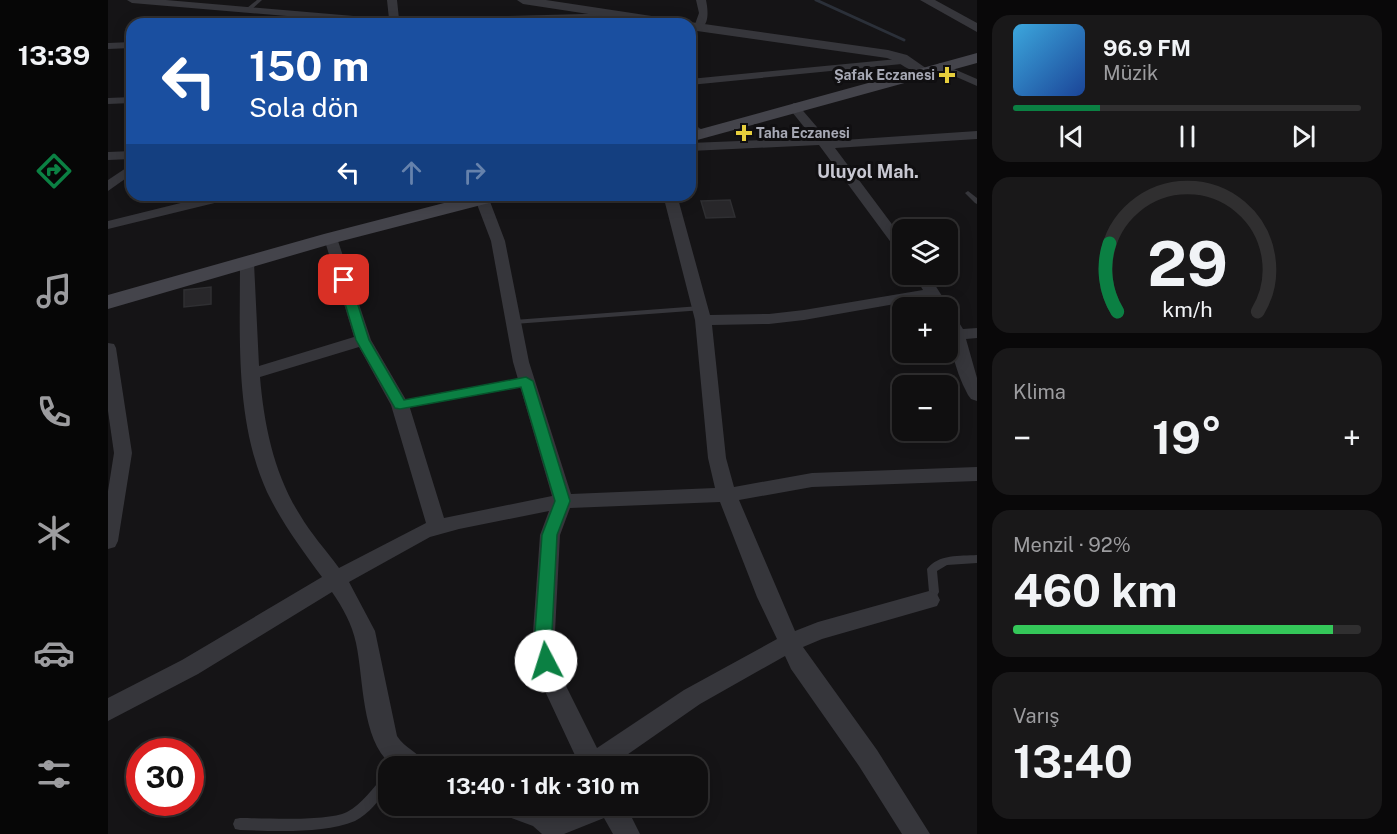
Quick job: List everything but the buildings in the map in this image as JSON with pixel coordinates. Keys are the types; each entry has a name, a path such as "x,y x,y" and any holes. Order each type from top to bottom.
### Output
{"main road":[{"path":"696,133 916,66 974,58"},
{"path":"696,133 794,107 916,66 940,66 974,58"},
{"path":"108,287 434,201"},
{"path":"108,303 467,201"}],"street":[{"path":"132,0 339,18"},
{"path":"392,0 394,18"},
{"path":"523,0 636,18"},
{"path":"696,23 704,13 701,0"},
{"path":"926,0 977,28"},
{"path":"263,18 274,12"},
{"path":"598,18 622,16"},
{"path":"696,26 888,54 916,66"},
{"path":"108,46 126,45"},
{"path":"696,82 916,66"},
{"path":"940,66 977,83"},
{"path":"108,101 126,100"},
{"path":"794,107 824,143 892,234"},
{"path":"696,134 824,143 977,135"},
{"path":"108,156 126,155"},
{"path":"108,187 126,173"},
{"path":"108,225 206,201"},
{"path":"486,201 498,241 526,381 563,501 550,535 544,632 546,661 556,689 588,756"},
{"path":"672,201 701,314 717,458 727,495 768,597 799,662 868,758 917,834"},
{"path":"331,238 363,340 400,405 437,527"},
{"path":"247,263 249,375 266,462 276,490 292,520 336,579 364,632 386,740 398,756"},
{"path":"928,285 936,297"},
{"path":"701,314 769,319 933,293"},
{"path":"958,334 977,333"},
{"path":"958,339 962,360 977,394"},
{"path":"249,375 363,340"},
{"path":"108,348 123,453 108,541"},
{"path":"108,710 190,667 336,579 423,532 459,521 563,501 727,495 812,480 977,474"},
{"path":"607,756 692,697 789,643 818,631 928,600"},
{"path":"541,816 551,830 581,816"},
{"path":"617,816 627,834"}],"lane":[{"path":"249,9 260,0"},
{"path":"968,193 977,202"},
{"path":"514,322 701,314"},
{"path":"400,405 526,381"},
{"path":"928,600 934,592 932,569 934,566 943,562 977,559"},
{"path":"240,824 323,822 350,818 378,791"}],"waterway":[{"path":"816,0 904,40"}],"place":[{"name":"Şafak Eczanesi","path":"947,75"},
{"name":"Taha Eczanesi","path":"744,133"}],"district":[{"name":"Uluyol Mah.","path":"868,172"}],"route":[{"path":"344,280 363,340 400,405 526,381 563,501 550,535 544,632 546,661"}]}
